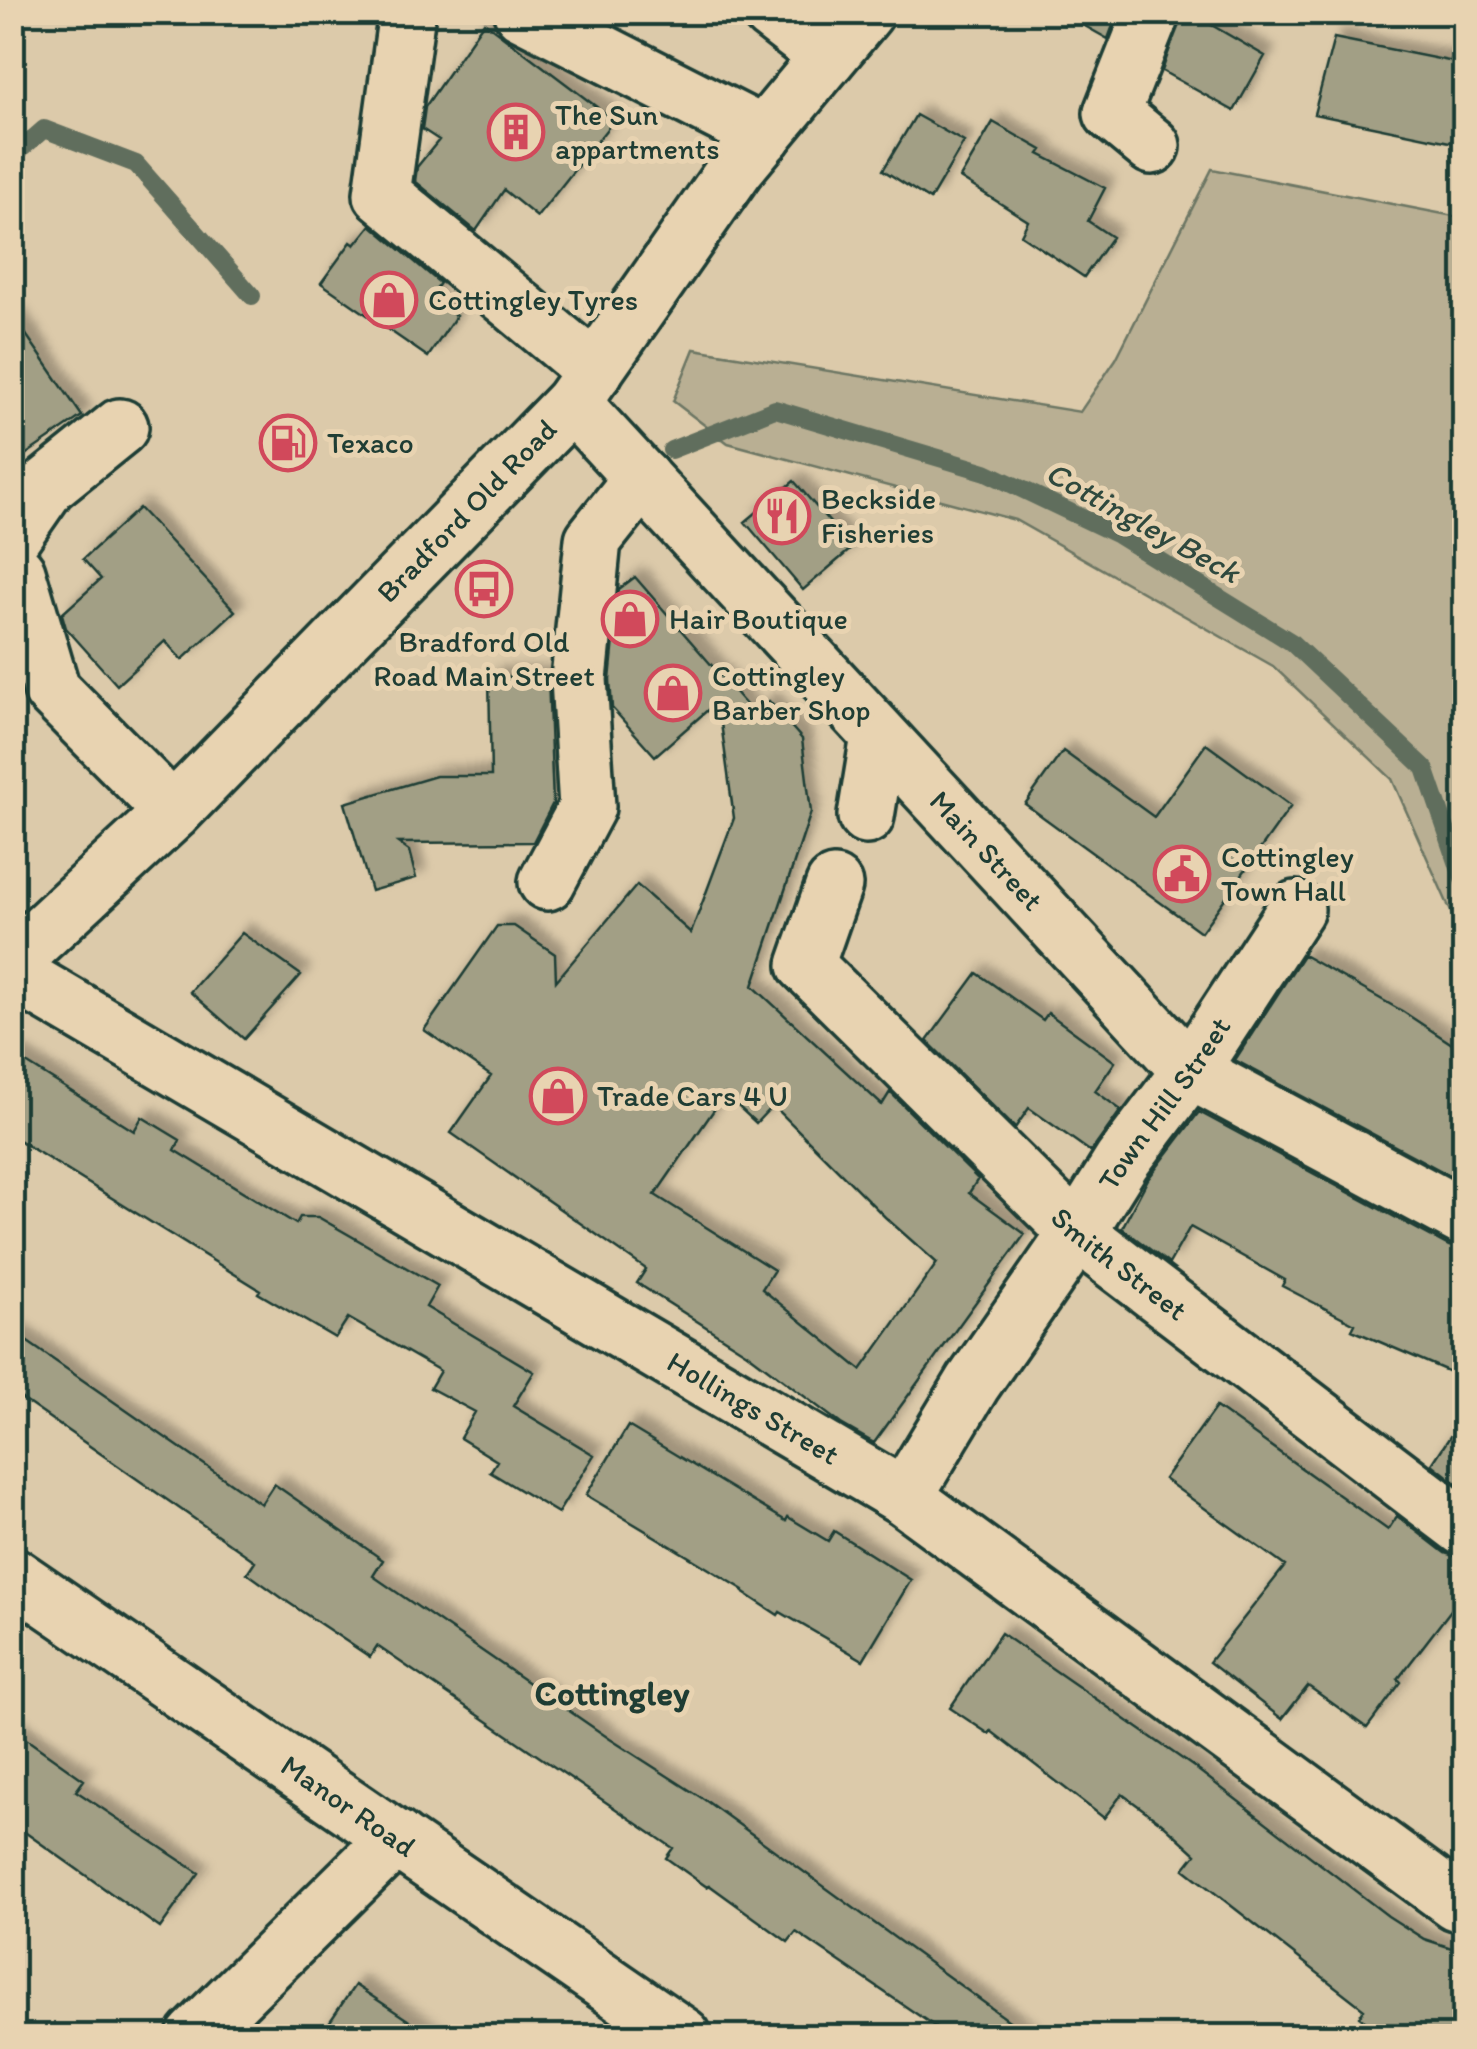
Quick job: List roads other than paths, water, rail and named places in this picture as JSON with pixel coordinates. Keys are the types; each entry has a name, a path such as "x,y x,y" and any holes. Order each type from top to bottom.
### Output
{"street":[{"name":"Main Street","path":"407,12 382,194 583,387 642,478 1190,1071 1464,1218"},
{"path":"522,12 764,134"},
{"path":"770,12 828,57"},
{"name":"Bradford Old Road","path":"12,961 174,812 583,387 736,168 866,12"},
{"path":"1152,12 1112,113 1152,146"},
{"path":"12,538 48,484 120,427"},
{"path":"547,882 586,807 579,679 594,540 642,478"},
{"path":"12,570 18,572 52,690 174,812"},
{"path":"866,816 880,736"},
{"name":"Smith Street","path":"834,885 806,964 1076,1233 1464,1528"},
{"name":"Town Hill Street","path":"904,1497 973,1383 1122,1161 1190,1071 1296,910"},
{"name":"Hollings Street","path":"12,972 904,1497 1460,1897"},
{"name":"Manor Road","path":"12,1575 683,2036"},
{"path":"195,2036 396,1838"}],"waterway":[{"path":"12,157 44,129 136,164 252,296"},
{"name":"Cottingley Beck","path":"671,450 775,409 986,472 1118,535 1291,642 1425,768 1464,882"}],"place":[{"name":"The Sun appartments","path":"516,132"},
{"name":"Cottingley Tyres","path":"389,300"},
{"name":"Texaco","path":"288,443"},
{"name":"Beckside Fisheries","path":"782,516"},
{"name":"Bradford Old Road Main Street","path":"484,589"},
{"name":"Hair Boutique","path":"630,619"},
{"name":"Cottingley Barber Shop","path":"673,693"},
{"name":"Cottingley Town Hall","path":"1182,874"},
{"name":"Trade Cars 4 U","path":"558,1096"}],"district":[{"name":"Cottingley","path":"612,1693"}]}
